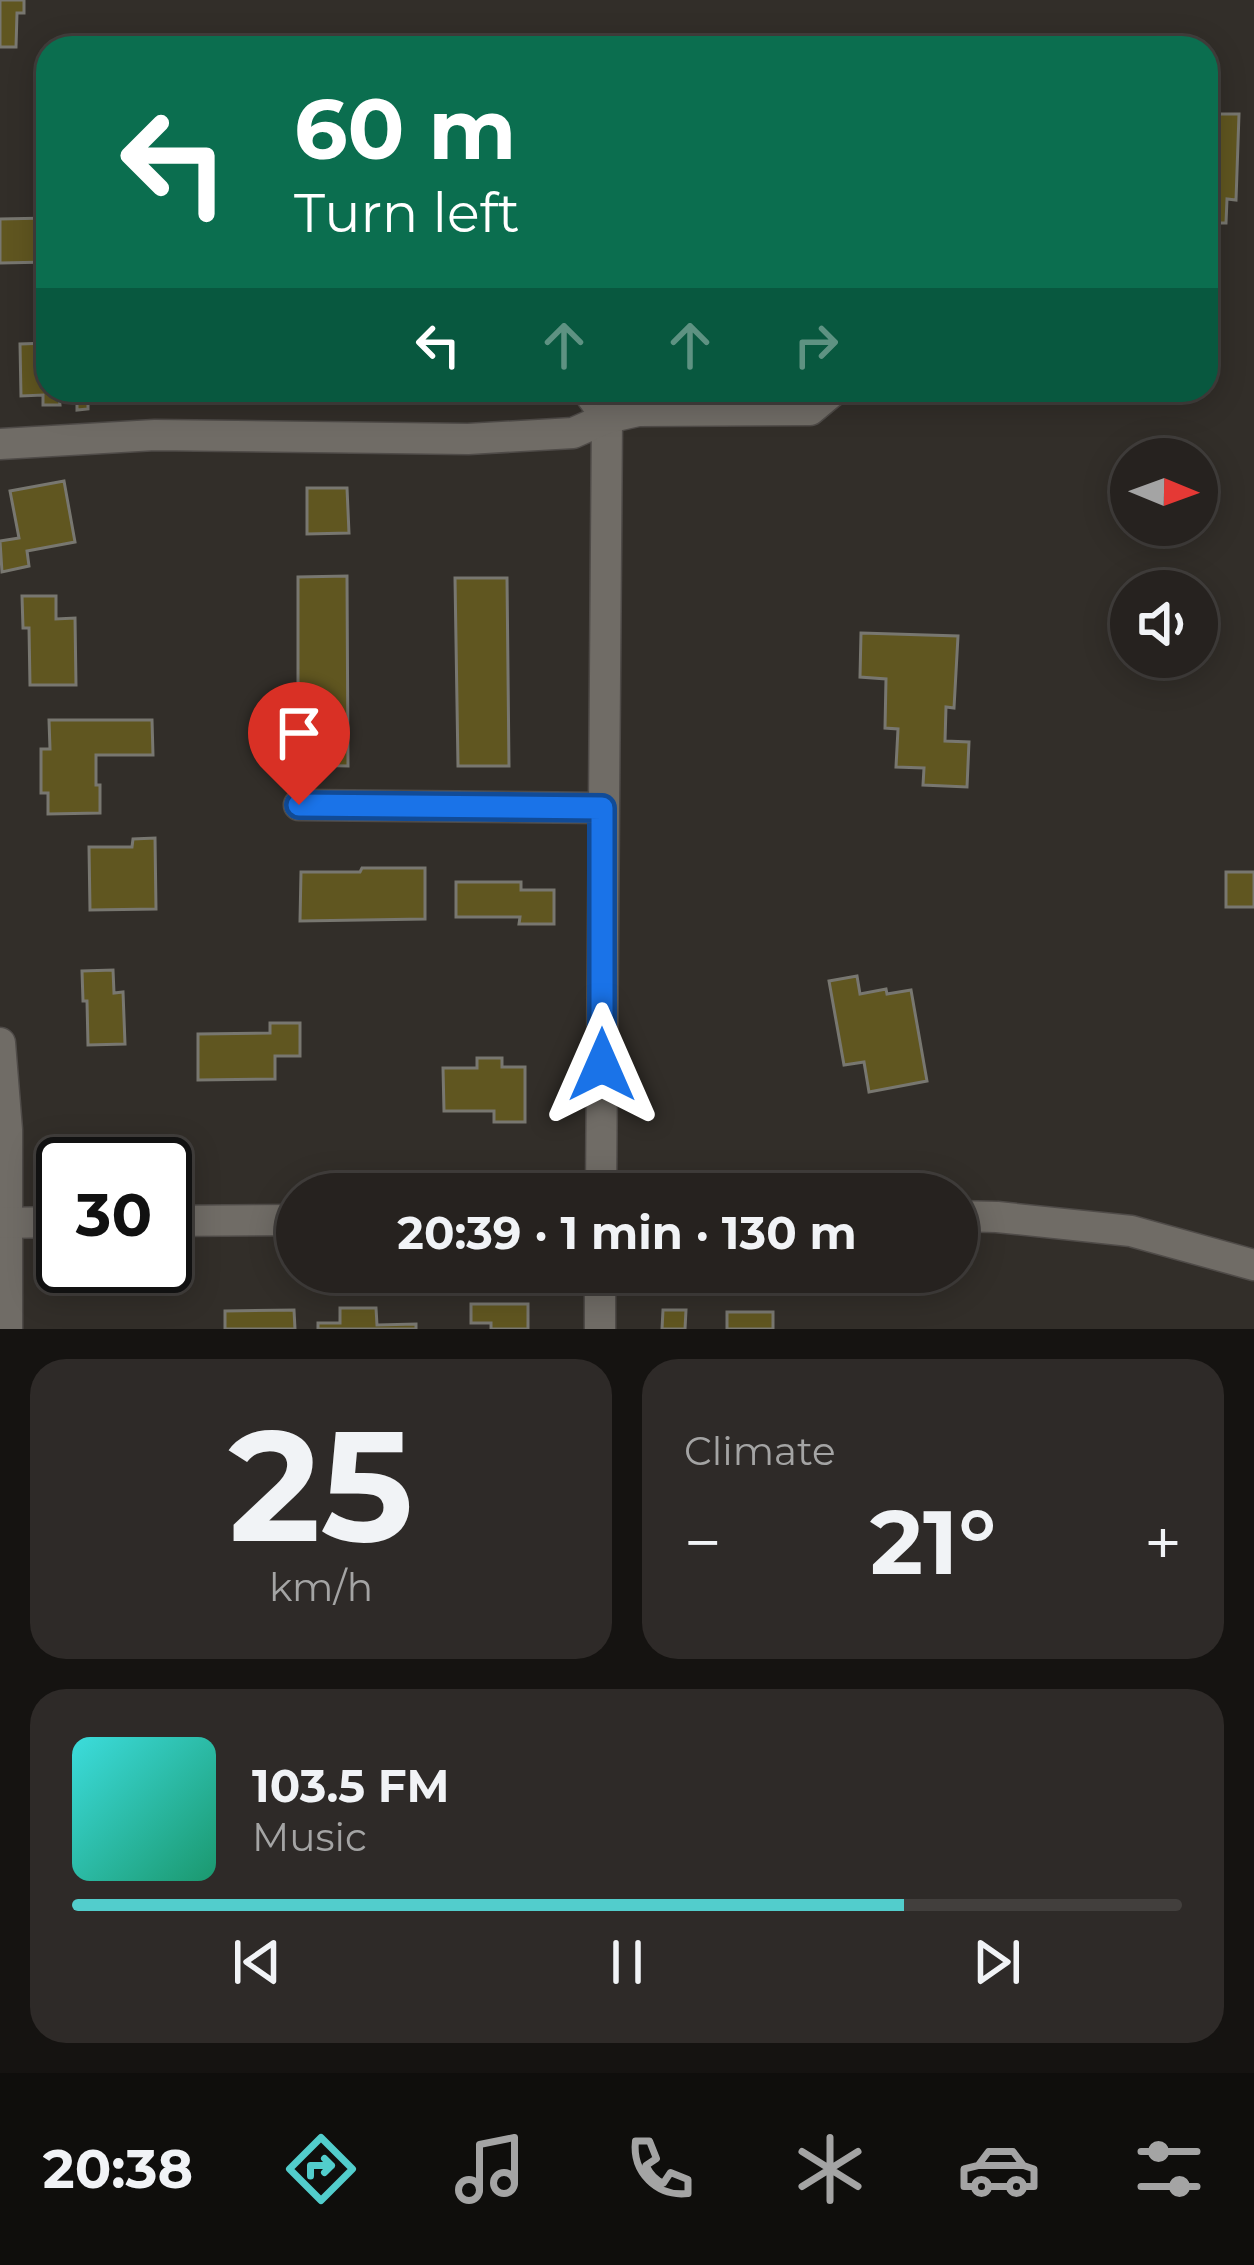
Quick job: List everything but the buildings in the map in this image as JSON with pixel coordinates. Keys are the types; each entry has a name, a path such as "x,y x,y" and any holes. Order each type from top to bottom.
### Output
{"street":[{"path":"596,402 608,418 601,1173"},
{"path":"0,444 154,435 468,439 573,433 638,411 810,410 820,402"},
{"path":"299,805 602,808"},
{"path":"0,1043 7,1130 8,1329"},
{"path":"978,1216 1131,1231 1254,1264"},
{"path":"192,1221 276,1220"},
{"path":"4,1222 36,1222"},
{"path":"600,1293 600,1329"}],"route":[{"path":"299,805 602,808 602,1065"}]}
